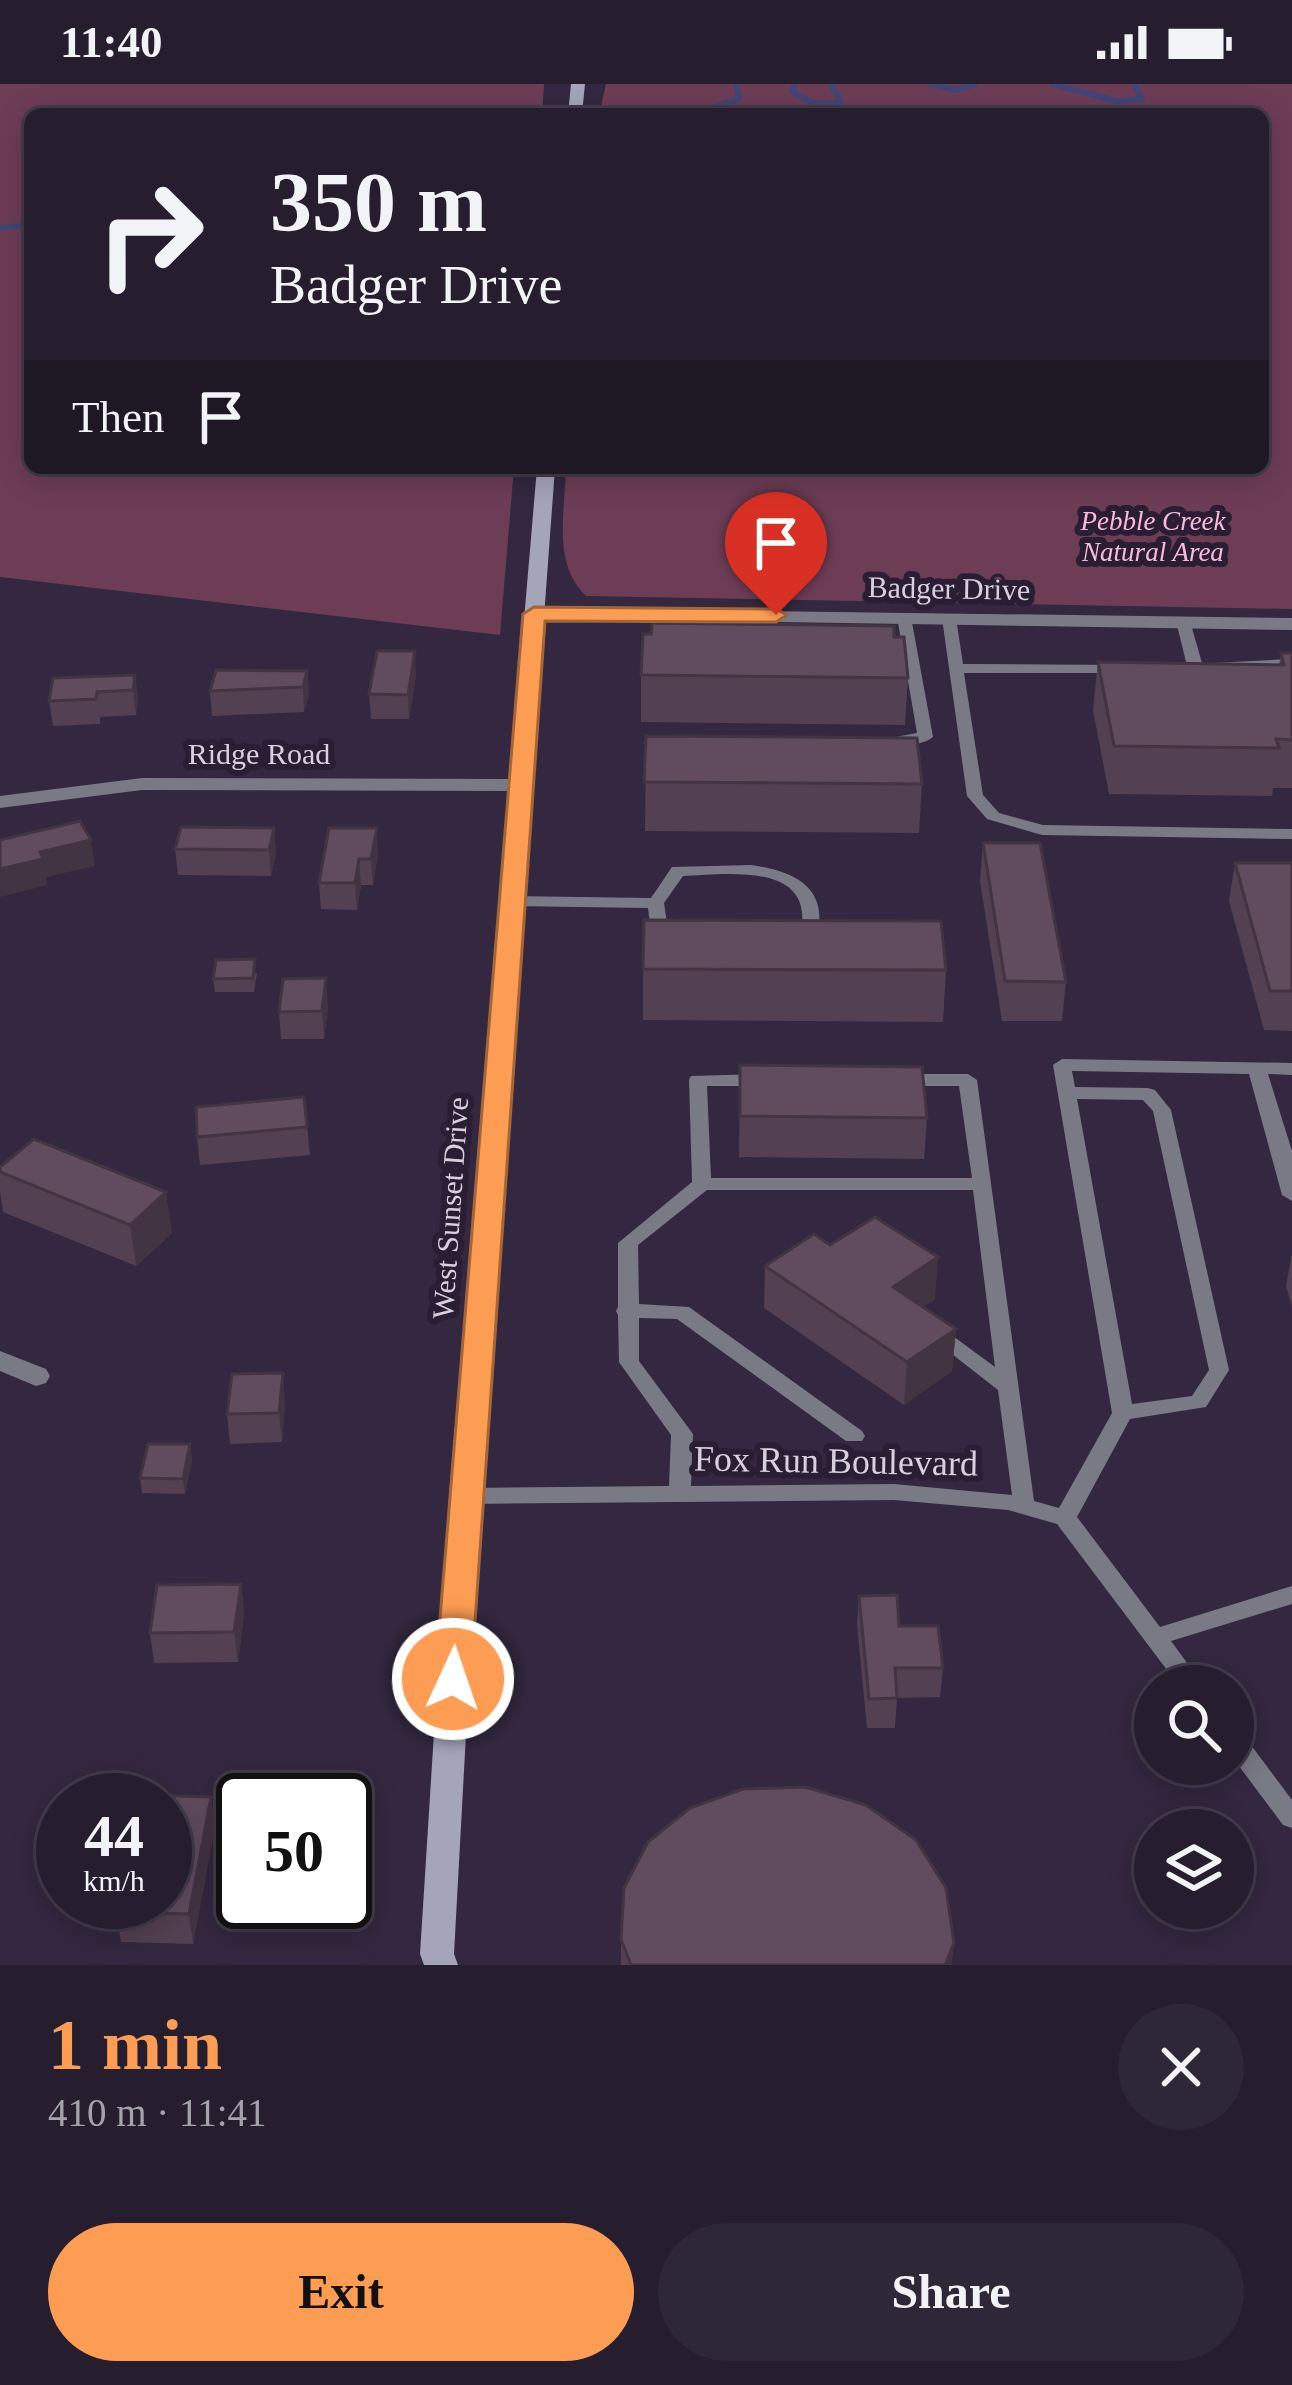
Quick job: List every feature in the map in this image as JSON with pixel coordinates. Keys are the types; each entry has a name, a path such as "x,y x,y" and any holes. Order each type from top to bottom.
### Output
{"main road":[{"name":"West Sunset Drive","path":"436,1961 464,1496 546,474"}],"street":[{"name":"Badger Drive","path":"534,614 663,625 904,617 1292,623"},
{"name":"Ridge Road","path":"0,802 142,784 520,784"},
{"path":"0,1360 36,1376"}],"lane":[{"path":"882,741 925,736 900,653 904,617"},
{"path":"949,618 975,796 993,816 1042,830 1292,834"},
{"path":"1183,621 1196,670"},
{"path":"1174,670 1292,663"},
{"path":"956,668 1131,669"},
{"path":"682,943 661,943 656,903 678,872 780,872 799,884 810,901 810,943 789,943"},
{"path":"510,901 656,903"},
{"path":"1176,1665 1065,1518 1123,1413 1062,1065 1292,1069"},
{"path":"1257,1068 1288,1156 1292,1196"},
{"path":"702,1184 698,1080 788,1080"},
{"path":"878,1080 968,1080 1024,1506"},
{"path":"1068,1093 1148,1094 1162,1110 1219,1370 1198,1402 1123,1413"},
{"path":"680,1494 682,1434 629,1362 628,1244 702,1184 982,1184"},
{"path":"626,1311 682,1312 854,1436"},
{"path":"917,1320 1009,1388"},
{"name":"Fox Run Boulevard","path":"464,1496 950,1494 1065,1518"},
{"path":"1155,1636 1292,1595"},
{"path":"1254,1768 1292,1818"}],"green space":[{"path":"0,84 544,84 542,108 24,108 24,474 513,474 500,635 0,577"},
{"name":"Pebble Creek Natural Area","path":"606,84 1292,84 1292,609 586,596 575,583 564,553 566,474 1269,474 1269,108 600,108"}],"building":[{"path":"652,623 894,626 894,637 904,637 908,678 641,675 643,634 651,634"},
{"path":"377,651 415,651 408,695 369,694"},
{"path":"1281,653 1292,653 1292,740 1276,739 1279,748 1114,746 1098,662 1284,665"},
{"path":"216,670 307,671 303,687 210,691"},
{"path":"135,675 133,690 97,692 96,699 49,701 53,678"},
{"path":"646,736 917,738 922,784 644,782"},
{"path":"80,821 91,840 40,852 43,859 0,869 0,840"},
{"path":"181,827 274,828 269,850 175,849"},
{"path":"329,828 377,828 371,859 359,859 355,883 319,883"},
{"path":"983,843 1040,843 1066,982 1005,981"},
{"path":"1235,863 1292,863 1292,991 1270,991"},
{"path":"644,920 941,921 946,970 643,969"},
{"path":"255,959 253,978 213,979 216,960"},
{"path":"326,978 322,1011 279,1012 283,979"},
{"path":"740,1065 922,1067 927,1118 740,1116"},
{"path":"304,1097 307,1127 197,1137 196,1107"},
{"path":"34,1139 166,1192 130,1225 0,1172"},
{"path":"875,1217 938,1257 893,1287 956,1329 907,1362 765,1266 814,1234 830,1245"},
{"path":"283,1373 279,1413 227,1414 232,1374"},
{"path":"148,1444 190,1444 183,1479 140,1478"},
{"path":"241,1584 234,1632 150,1633 157,1585"},
{"path":"897,1595 899,1626 938,1626 943,1668 895,1668 897,1698 869,1699 859,1596"},
{"path":"805,1787 866,1805 916,1840 946,1888 954,1943 945,1965 631,1965 621,1939 624,1888 648,1842 690,1808 743,1789"},
{"path":"192,1796 211,1797 192,1898"}],"waterway":[{"path":"711,108 739,99 736,84"},
{"path":"795,84 792,91 809,101 841,102 831,84"},
{"path":"930,84 956,90 975,84"},
{"path":"1053,84 1116,101 1142,99 1134,84"},
{"path":"0,228 24,226"}],"route":[{"path":"453,1679 534,614 776,615"}]}
